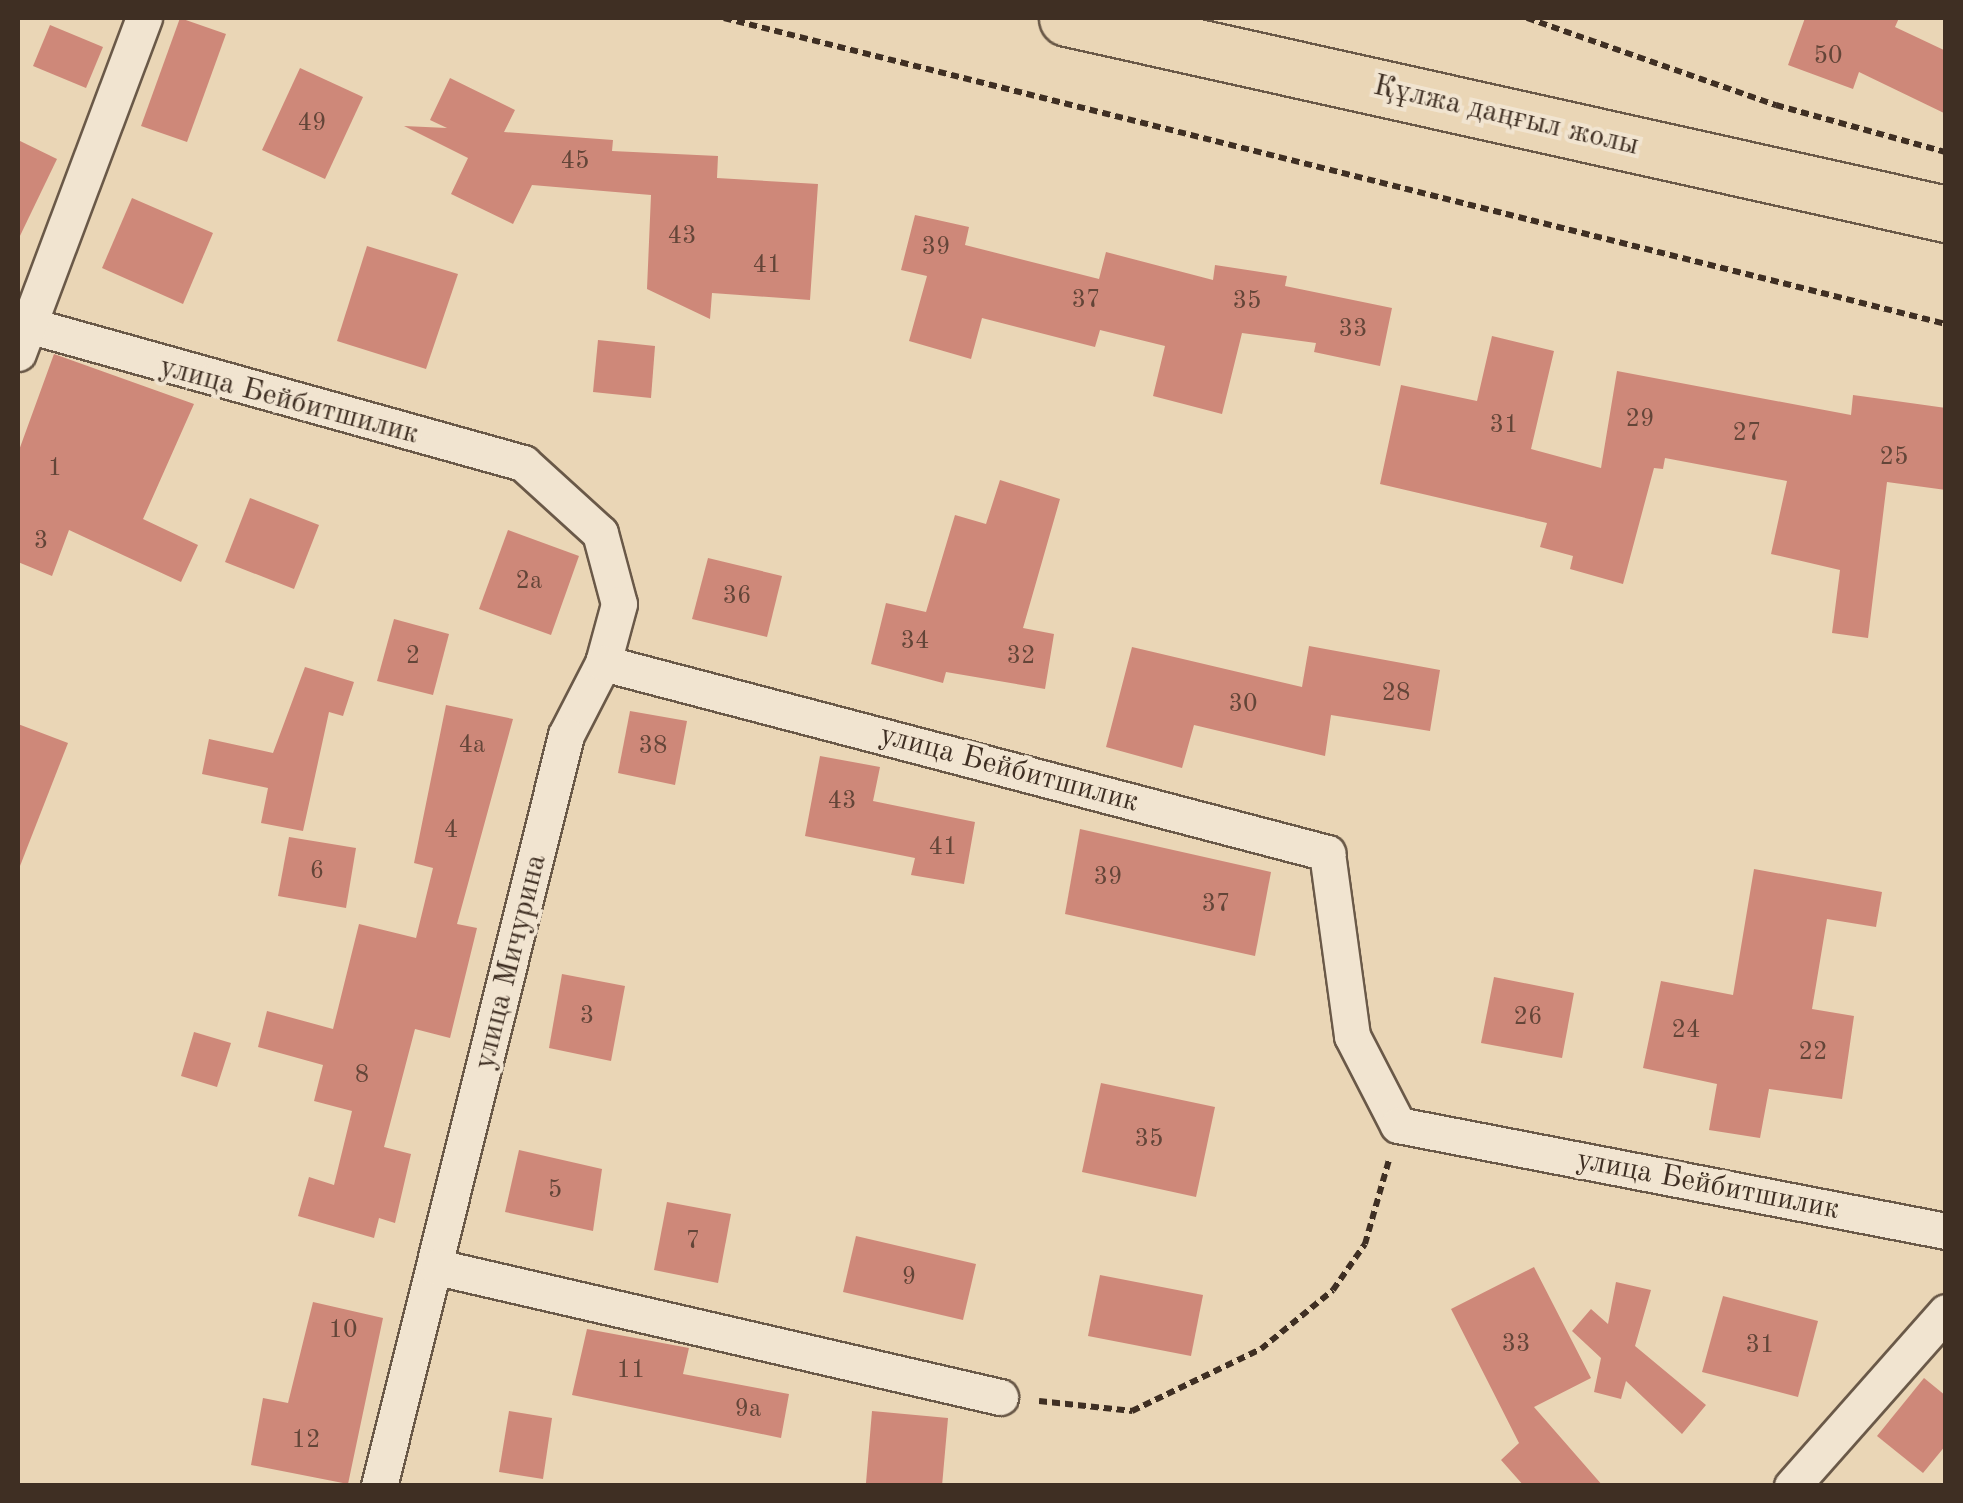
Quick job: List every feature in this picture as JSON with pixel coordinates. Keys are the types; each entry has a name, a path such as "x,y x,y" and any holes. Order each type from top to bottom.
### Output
{"main road":[{"name":"Құлжа даңғыл жолы","path":"1067,18 1946,214"}],"street":[{"path":"23,339 144,18"},
{"name":"улица Бейбитшилик","path":"23,339 523,463 600,533 619,604 603,662 1326,853 1352,1036 1398,1125 1946,1231"},
{"name":"улица Мичурина","path":"379,1486 437,1267 566,735 603,662"},
{"path":"437,1267 1000,1397"},
{"path":"1792,1486 1946,1312"}],"path":[{"path":"724,18 1946,324"},
{"path":"1526,18 1776,105 1946,152"},
{"path":"1000,1397 1132,1411 1261,1349 1333,1290 1366,1244 1398,1125"}],"building":[{"path":"180,18 226,34 187,142 141,126"},
{"path":"1805,18 1899,18 1895,27 1946,51 1946,114 1859,72 1853,89 1788,65"},
{"path":"50,25 103,47 86,88 33,66"},
{"path":"300,68 363,97 325,179 262,150"},
{"path":"450,78 515,110 504,132 613,140 612,151 718,156 717,178 818,184 810,300 712,293 710,319 647,289 651,195 532,185 513,224 451,194 468,158 404,126 447,128 430,120"},
{"path":"18,140 57,159 18,240"},
{"path":"132,198 213,233 183,304 102,268"},
{"path":"915,215 969,227 965,245 1099,279 1106,252 1213,280 1215,265 1287,276 1285,286 1392,308 1380,366 1314,352 1316,343 1242,333 1222,414 1153,396 1165,346 1100,330 1095,347 982,318 971,359 909,341 927,276 901,270"},
{"path":"367,246 458,274 426,369 337,341"},
{"path":"1492,336 1554,351 1531,449 1601,468 1617,371 1851,415 1853,395 1946,408 1946,490 1887,482 1868,638 1832,633 1840,570 1771,554 1787,481 1665,458 1663,469 1654,468 1623,584 1570,569 1573,556 1540,547 1547,523 1380,484 1401,385 1477,401"},
{"path":"598,340 655,346 651,398 593,392"},
{"path":"54,354 194,404 143,519 198,545 181,582 69,530 52,576 18,562 18,453"},
{"path":"1000,480 1060,499 1023,628 1054,634 1045,689 946,672 943,683 871,664 886,603 926,612 955,515 986,524"},
{"path":"250,498 319,525 294,589 225,562"},
{"path":"508,530 579,556 551,635 479,609"},
{"path":"708,558 782,576 767,637 692,619"},
{"path":"394,619 449,634 433,695 377,681"},
{"path":"1309,646 1440,670 1430,731 1331,715 1325,756 1194,725 1182,768 1106,747 1132,647 1302,687"},
{"path":"305,667 354,682 343,716 329,712 303,831 261,823 268,788 202,774 209,739 273,753"},
{"path":"446,705 513,719 457,924 477,928 450,1038 415,1029 384,1147 411,1154 395,1223 379,1218 374,1238 298,1216 309,1177 334,1185 352,1111 314,1101 323,1065 258,1047 267,1011 333,1029 359,924 416,938 433,868 414,863"},
{"path":"630,711 687,721 675,785 618,773"},
{"path":"18,724 68,743 20,866 18,865"},
{"path":"820,756 880,767 873,801 975,822 964,884 911,875 915,858 805,836"},
{"path":"1080,829 1271,872 1255,956 1065,914"},
{"path":"289,837 356,848 346,908 278,896"},
{"path":"1754,869 1882,892 1876,927 1827,919 1812,1009 1854,1016 1842,1099 1769,1089 1760,1138 1709,1130 1717,1084 1643,1068 1661,981 1733,995"},
{"path":"562,974 625,986 611,1061 549,1048"},
{"path":"1494,977 1574,993 1562,1058 1481,1043"},
{"path":"194,1032 231,1043 217,1087 181,1076"},
{"path":"1101,1083 1215,1107 1196,1197 1082,1172"},
{"path":"519,1150 602,1169 593,1231 505,1212"},
{"path":"667,1202 731,1214 718,1283 654,1270"},
{"path":"856,1236 976,1264 963,1320 843,1292"},
{"path":"1534,1267 1591,1378 1534,1407 1603,1486 1524,1486 1501,1460 1519,1443 1451,1309"},
{"path":"1100,1275 1203,1295 1191,1356 1088,1336"},
{"path":"1616,1282 1651,1290 1635,1346 1706,1405 1682,1434 1626,1381 1621,1399 1594,1392 1601,1358 1572,1331 1591,1309 1608,1324"},
{"path":"1723,1296 1818,1321 1798,1397 1702,1372"},
{"path":"313,1302 383,1318 348,1484 251,1465 263,1398 288,1403"},
{"path":"587,1329 689,1348 683,1374 789,1394 781,1438 572,1395"},
{"path":"1924,1378 1946,1396 1946,1445 1923,1473 1877,1436"},
{"path":"509,1411 552,1418 543,1479 499,1472"},
{"path":"872,1411 948,1418 942,1486 866,1483"}]}
